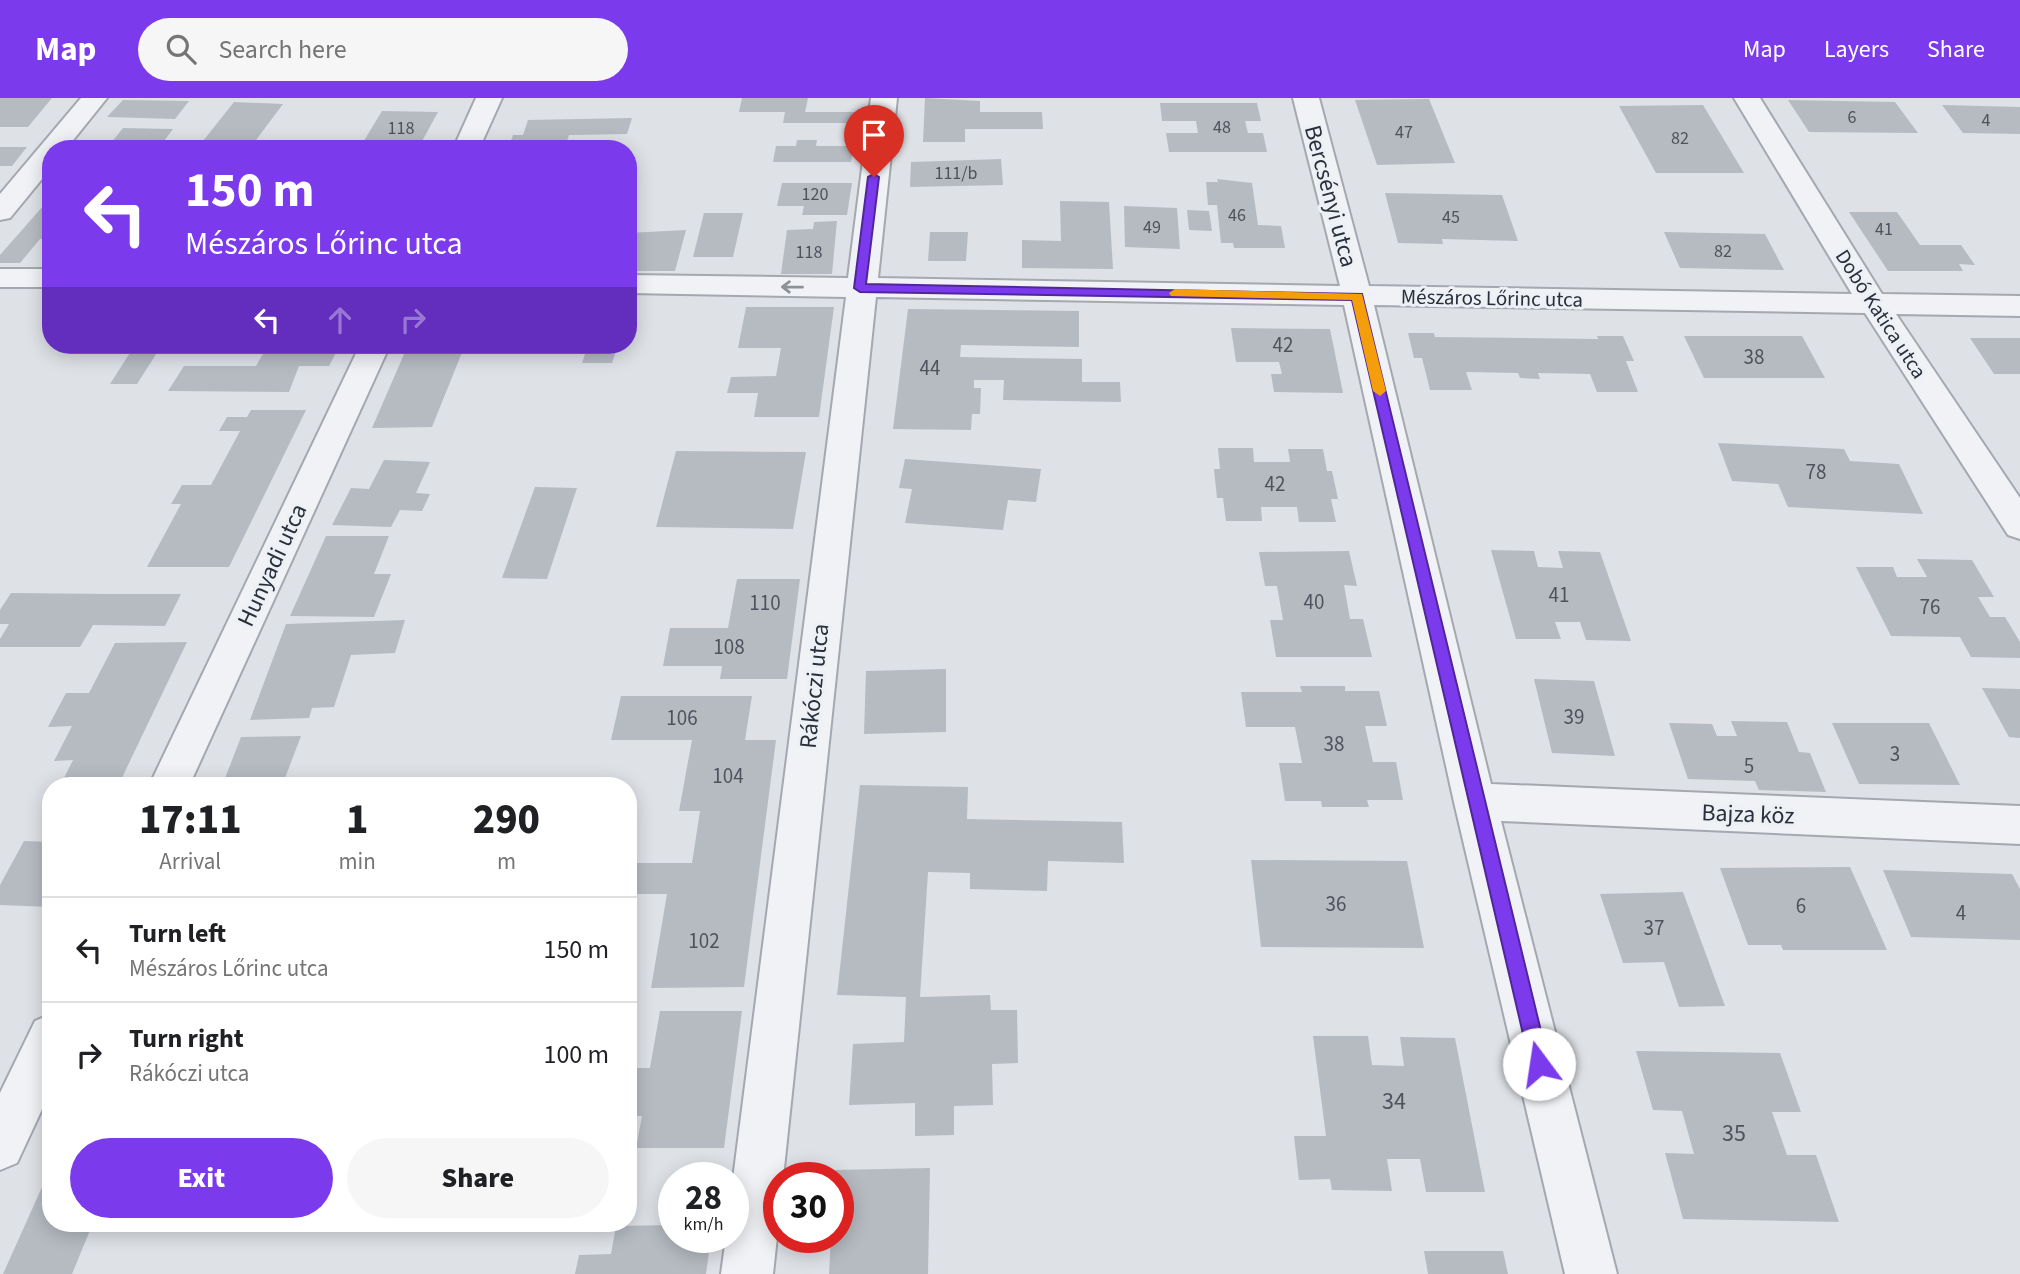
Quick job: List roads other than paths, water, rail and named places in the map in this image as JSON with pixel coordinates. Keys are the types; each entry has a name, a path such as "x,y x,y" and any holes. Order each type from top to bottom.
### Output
{"street":[{"path":"59,140 94,98"},
{"path":"470,140 489,98"},
{"name":"Rákóczi utca","path":"747,1274 884,98"},
{"name":"Bercsényi utca","path":"1306,98 1357,296 1475,802 1591,1274"},
{"name":"Dobó Katica utca","path":"1747,98 1873,303 2020,526"},
{"path":"0,212 42,160"},
{"path":"0,278 42,278"},
{"name":"Mészáros Lőrinc utca","path":"637,284 2020,306"},
{"name":"Hunyadi utca","path":"173,777 371,354"},
{"name":"Bajza köz","path":"1475,802 2020,825"},
{"path":"0,1146 42,1056"}]}
